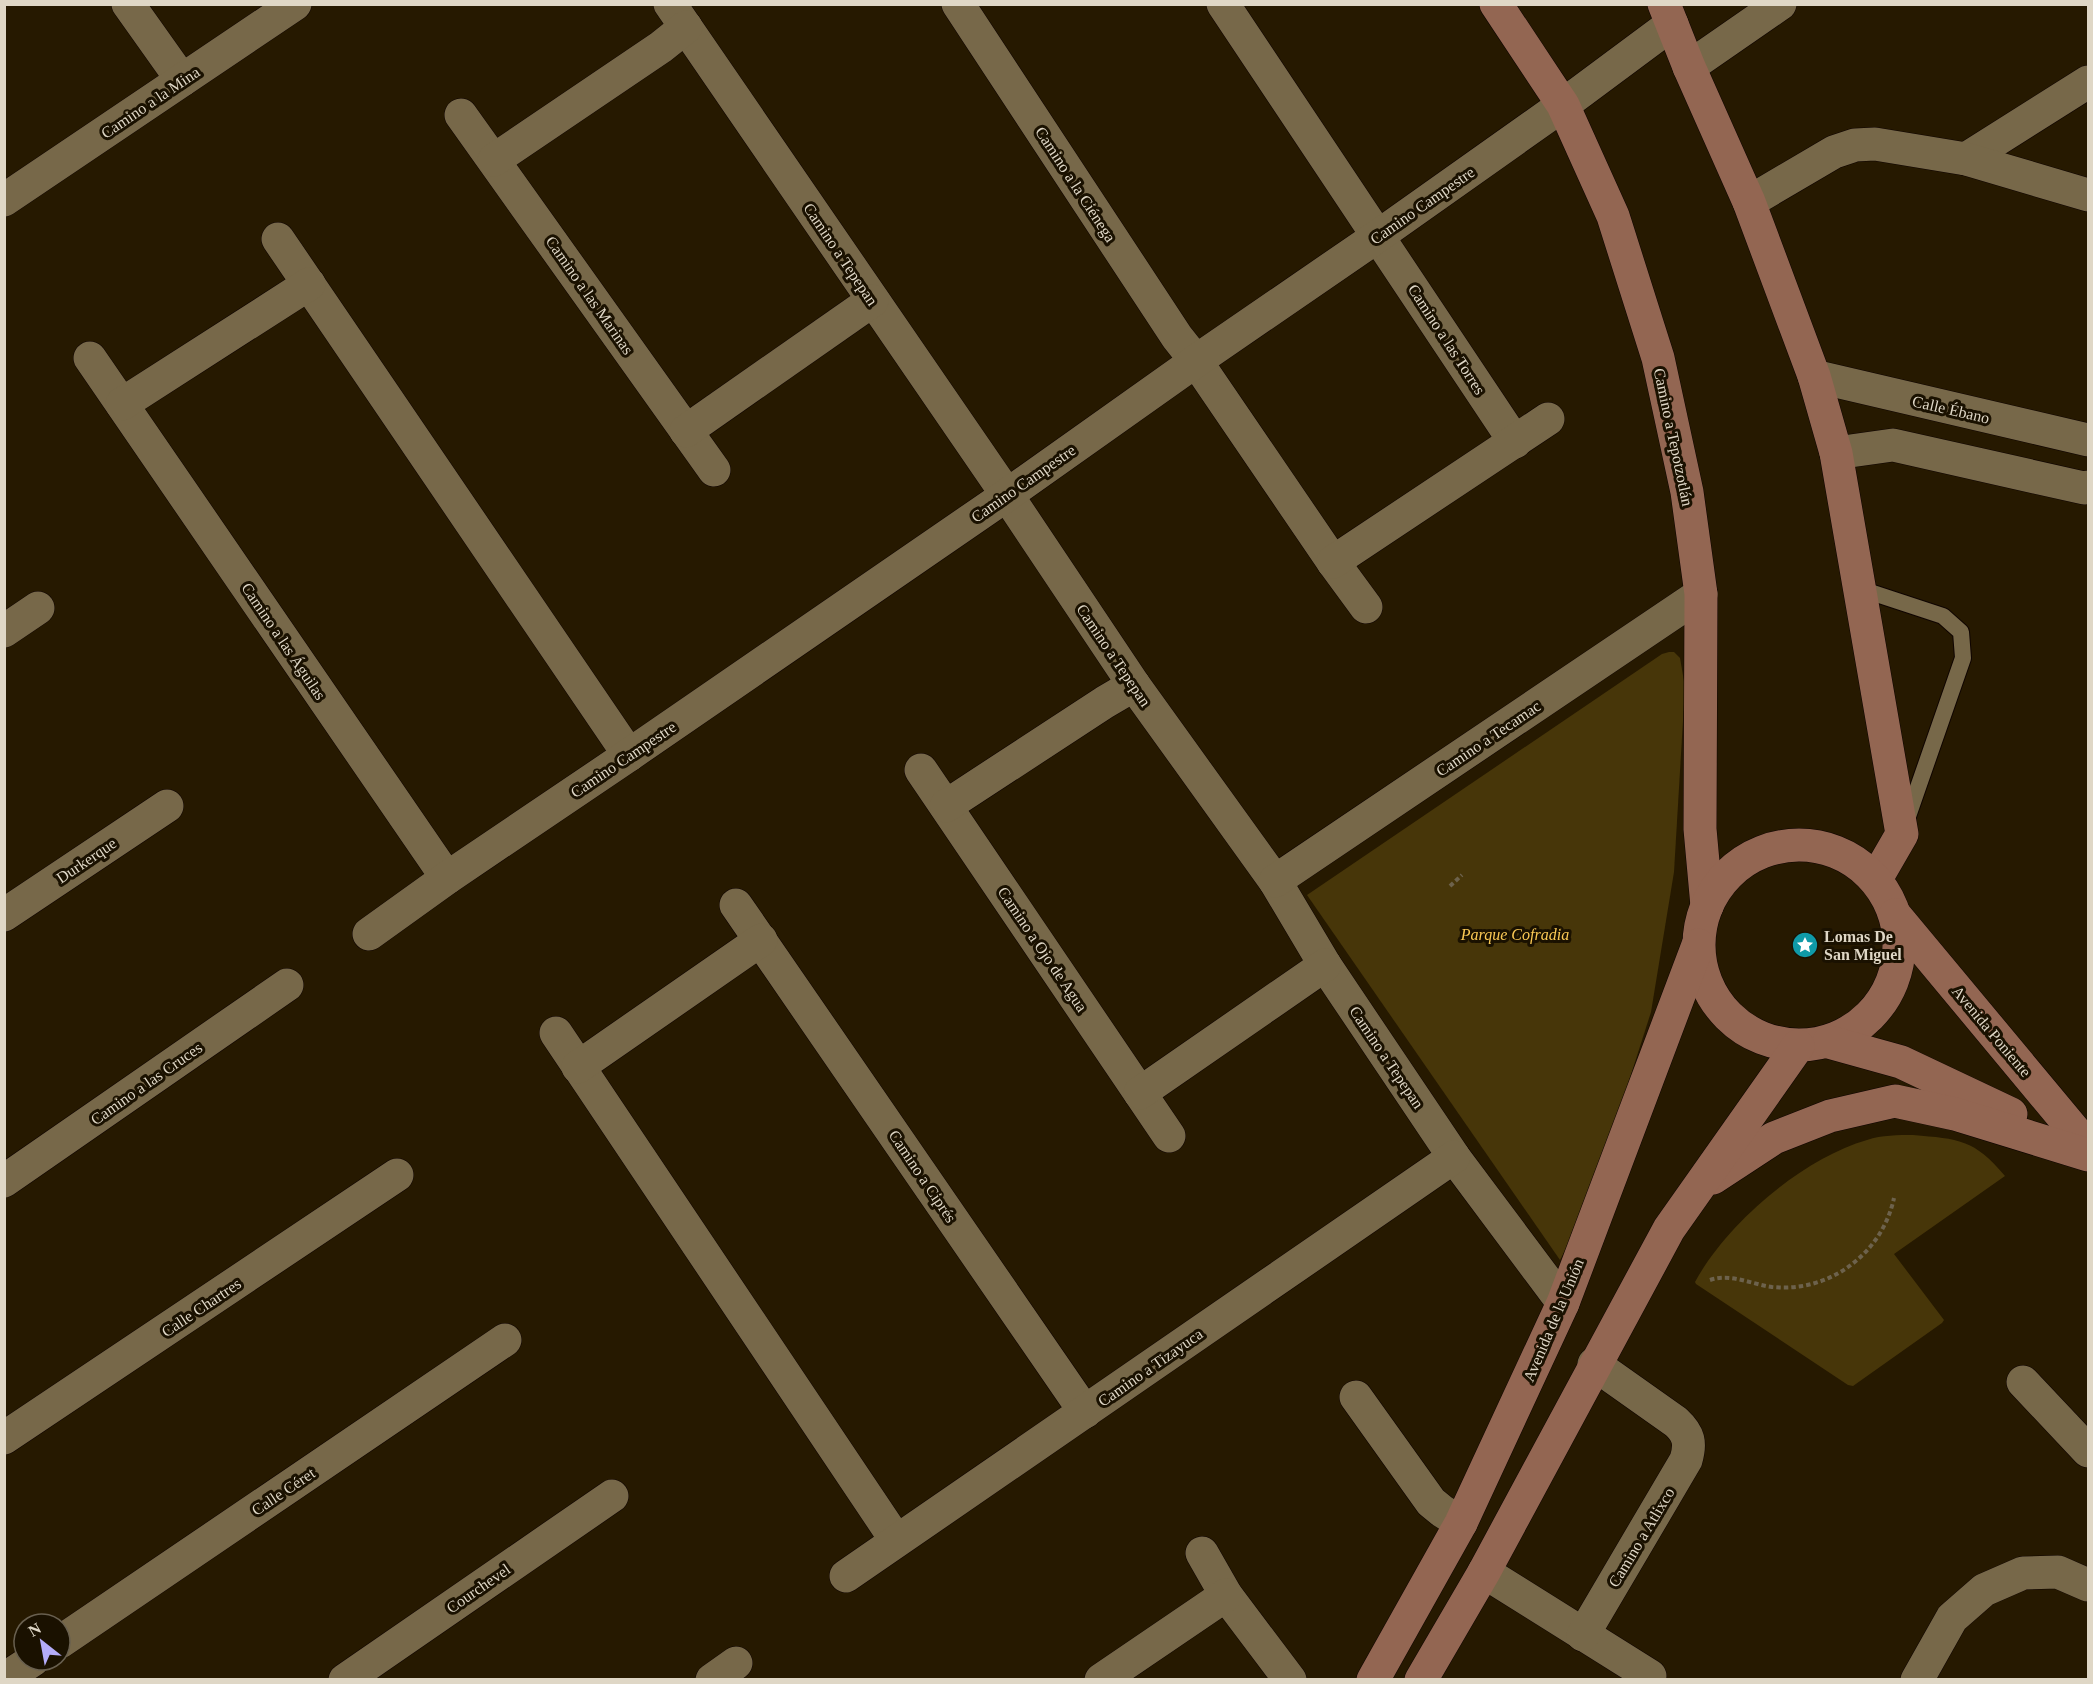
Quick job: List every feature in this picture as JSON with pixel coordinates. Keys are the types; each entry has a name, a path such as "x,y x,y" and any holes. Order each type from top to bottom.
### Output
{"main road":[{"name":"Camino a Tepotzotlán","path":"1496,4 1563,105 1613,216 1658,358 1687,492 1701,594 1700,829 1707,906"},
{"path":"1668,14 1749,202 1814,376 1836,453 1902,834 1876,879"},
{"path":"1784,846 1818,846 1850,858 1876,879 1896,915 1900,946 1895,977 1880,1005 1857,1028 1829,1042 1798,1046 1767,1041 1739,1026 1716,1004 1703,976 1698,945 1707,906 1725,878 1752,857 1784,846"},
{"name":"Avenida Poniente","path":"1896,915 2088,1147"},
{"name":"Avenida de la Unión","path":"1373,1680 1461,1522 1563,1303 1698,945"},
{"path":"1829,1042 1900,1062 1955,1086 2088,1154"},
{"path":"1421,1680 1484,1572 1594,1364 1669,1229 1798,1046"},
{"path":"1698,1187 1774,1138 1830,1116 1895,1101 1955,1114 2088,1154"}],"street":[{"path":"128,4 182,81"},
{"name":"Camino a la Mina","path":"4,200 295,4"},
{"name":"Camino a la Ciénega","path":"958,4 1177,338 1196,361"},
{"path":"1223,4 1378,236"},
{"path":"1689,67 1780,4"},
{"name":"Camino Campestre","path":"369,934 447,878 1007,495 1563,105 1668,14"},
{"path":"494,160 661,47 678,16"},
{"name":"Camino a Tepepan","path":"678,16 1007,495 1134,685 1275,881 1325,965 1454,1157 1563,1303"},
{"path":"1966,159 2088,82"},
{"name":"Camino a las Marinas","path":"461,115 714,470"},
{"path":"1749,202 1834,152 1855,145 1875,144 1966,159 2088,195"},
{"name":"Camino a las Torres","path":"1378,236 1515,442"},
{"path":"278,239 629,755"},
{"path":"122,404 309,284"},
{"path":"686,431 872,301"},
{"name":"Camino a las Águilas","path":"90,358 447,878"},
{"path":"1196,361 1366,607"},
{"name":"Calle Ébano","path":"1814,376 2088,440"},
{"path":"1333,562 1548,419"},
{"path":"1836,453 1893,446 2088,487"},
{"name":"Camino a Tecamac","path":"1275,881 1701,594"},
{"path":"4,632 38,608"},
{"path":"946,806 1134,685"},
{"name":"Camino a Ojo de Agua","path":"921,770 1169,1136"},
{"name":"Durkerque","path":"4,915 167,806"},
{"name":"Camino a Ciprés","path":"736,905 1085,1413"},
{"path":"578,1067 761,940"},
{"path":"1140,1093 1325,965"},
{"name":"Camino a las Cruces","path":"4,1181 287,985"},
{"path":"556,1033 896,1540"},
{"name":"Camino a Tizayuca","path":"846,1576 1085,1413 1426,1174 1454,1157"},
{"name":"Calle Chartres","path":"4,1438 398,1175"},
{"name":"Calle Céret","path":"72,1634 505,1340"},
{"name":"Camino a Atlixco","path":"1583,1635 1686,1460 1690,1446 1687,1432 1676,1422 1594,1364"},
{"path":"2023,1382 2088,1451"},
{"path":"1356,1397 1431,1502 1461,1522"},
{"name":"Courchevel","path":"345,1680 612,1496"},
{"path":"1202,1552 1226,1595 1290,1680"},
{"path":"1484,1572 1650,1676"},
{"path":"1917,1680 1952,1618 1984,1590 2024,1573 2058,1572 2088,1585"},
{"path":"1101,1680 1226,1595"}],"lane":[{"path":"1858,588 1943,616 1961,633 1963,658 1902,834"}],"path":[{"path":"1450,886 1462,875"},
{"path":"1710,1280 1721,1276 1764,1286 1788,1288 1827,1278 1859,1260 1874,1243 1889,1216 1894,1198"}],"green space":[{"name":"Parque Cofradia","path":"1674,652 1680,658 1685,687 1674,872 1651,1012 1604,1159 1573,1235 1560,1260 1307,895 1662,654"},
{"path":"1913,1135 1965,1143 1984,1155 2005,1176 1894,1254 1944,1320 1853,1386 1848,1385 1696,1284 1695,1282 1709,1260 1726,1238 1746,1216 1792,1178 1842,1149 1867,1140 1884,1136"}],"place":[{"name":"Lomas De San Miguel","path":"1805,945"}]}
